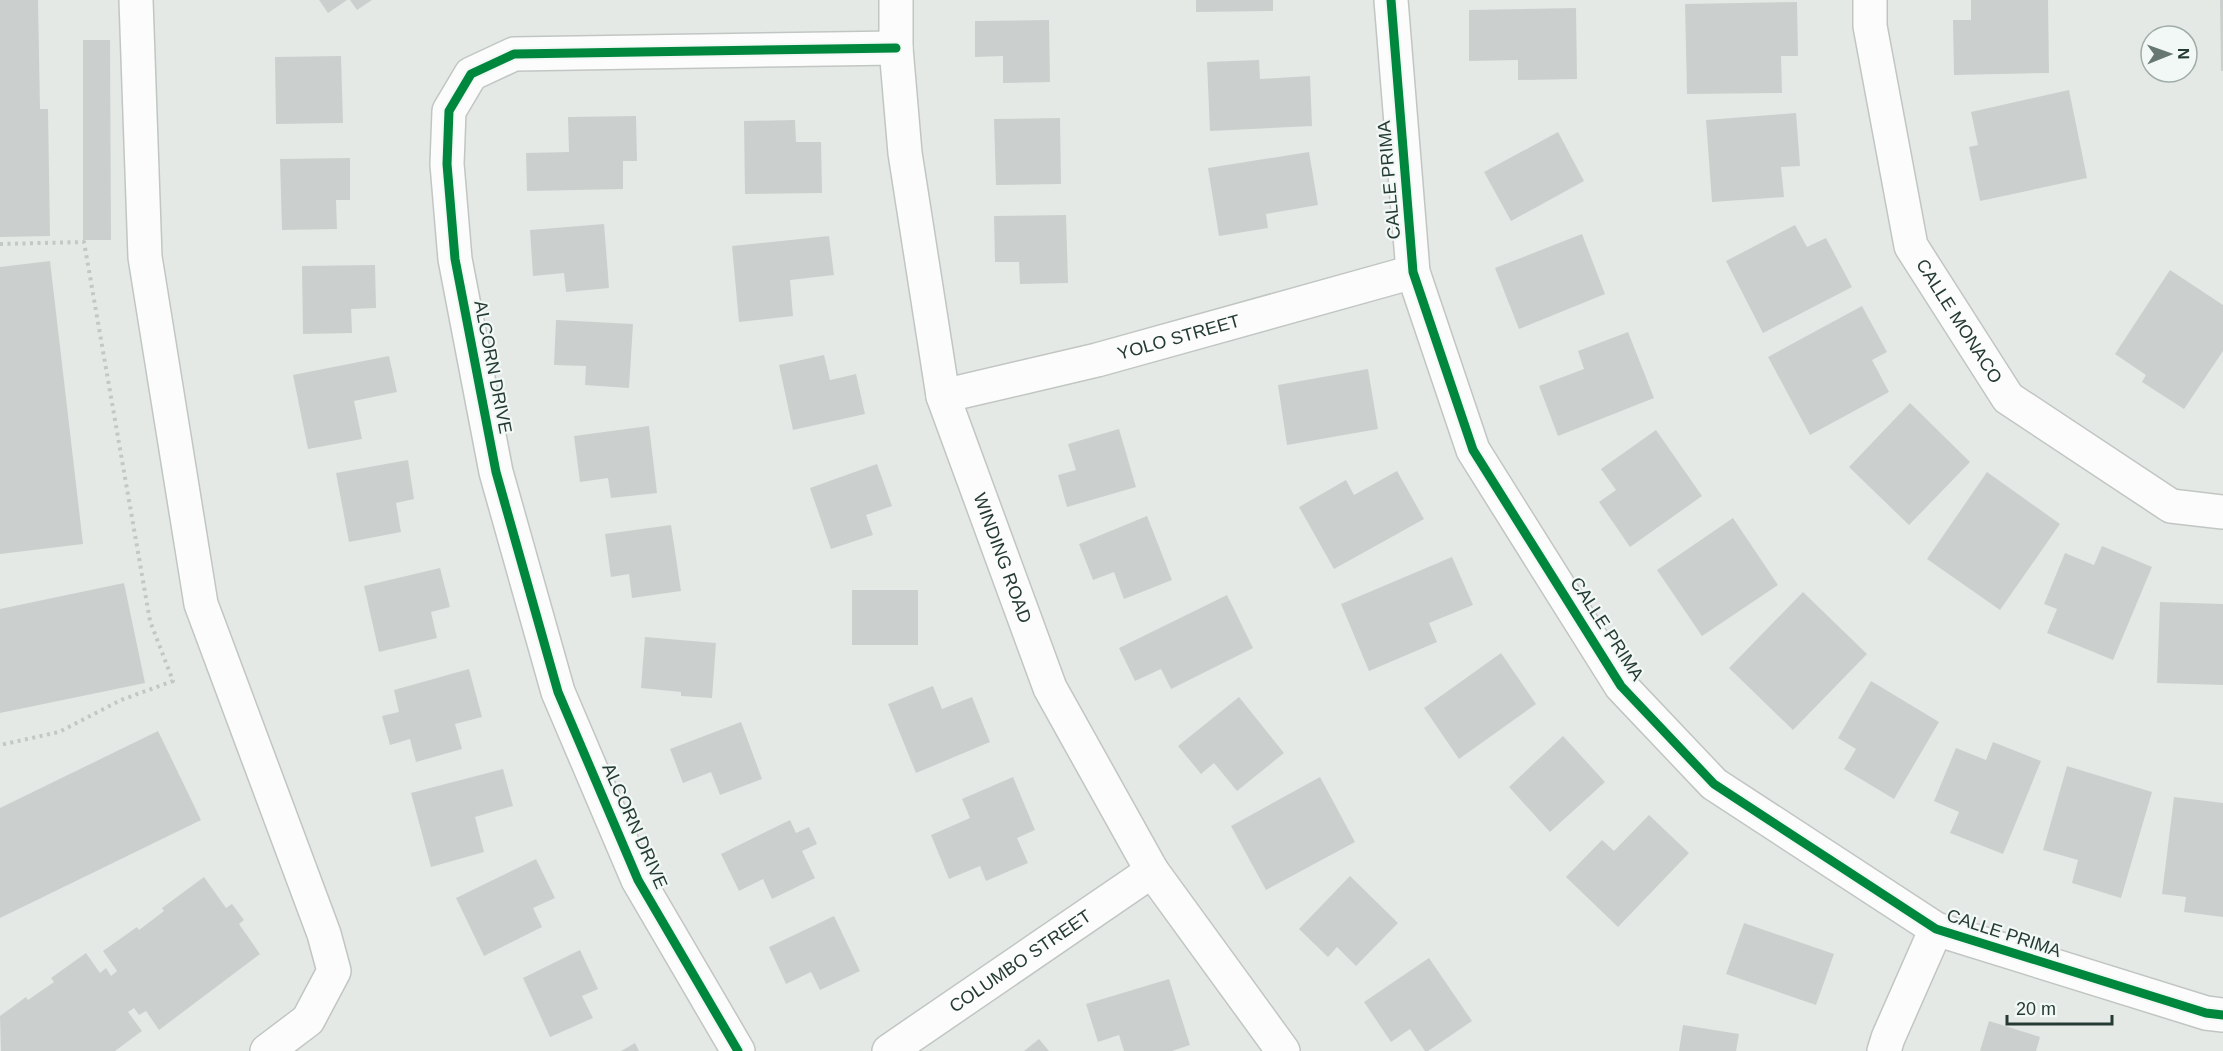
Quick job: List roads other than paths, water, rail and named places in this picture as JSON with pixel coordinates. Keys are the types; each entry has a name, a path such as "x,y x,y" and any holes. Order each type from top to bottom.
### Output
{"street":[{"path":"136,0 145,257 201,604 324,934 334,971 308,1020 267,1051"},
{"name":"WINDING ROAD","path":"896,0 896,48 905,153 943,396 1050,688 1152,871 1283,1051"},
{"name":"CALLE PRIMA","path":"1391,0 1413,272 1473,450 1621,686 1714,784 1936,929 2206,1013 2223,1014"},
{"name":"CALLE MONACO","path":"1870,0 1870,26 1911,246 2008,398 2171,506 2223,512"},
{"name":"ALCORN DRIVE","path":"738,1051 638,880 558,692 496,472 455,259 447,164 449,111 471,74 514,54 896,48"},
{"name":"YOLO STREET","path":"943,396 1096,360 1413,272"},
{"name":"COLUMBO STREET","path":"889,1051 1152,871"},
{"path":"1884,1051 1936,929"}]}
